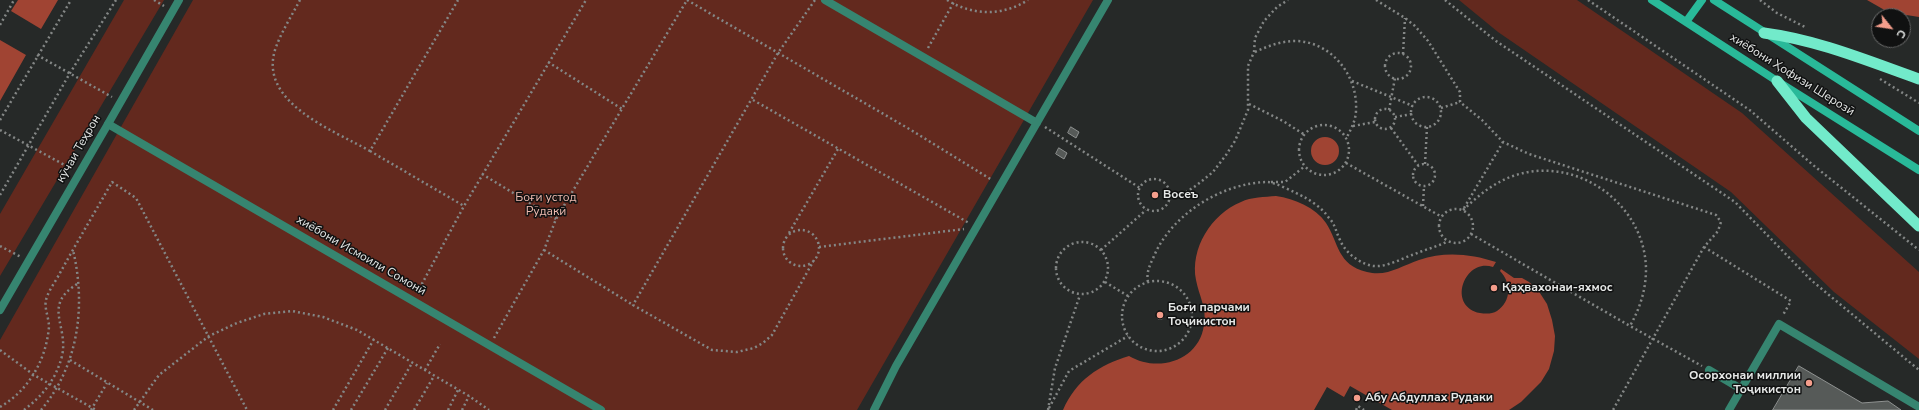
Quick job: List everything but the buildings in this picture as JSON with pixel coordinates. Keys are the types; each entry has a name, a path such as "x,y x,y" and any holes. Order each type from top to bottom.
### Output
{"highway":[{"path":"1764,33 1816,43 1919,79"},
{"path":"1777,81 1806,118 1919,226"}],"main road":[{"name":"хиёбони Ҳофизи Шерозӣ","path":"1652,0 1919,170"},
{"path":"1686,22 1702,0"},
{"name":"хиёбони Ҳофизи Шерозӣ","path":"1714,0 1919,131"}],"street":[{"name":"кӯчаи Теҳрон","path":"0,310 179,0"},
{"path":"874,410 896,366 1108,0"},
{"path":"829,1 922,57 1037,123"},
{"name":"хиёбони Исмоили Сомонӣ","path":"108,124 601,410"},
{"path":"1729,410 1779,324 1919,407"},
{"path":"1709,370 1741,388"}],"path":[{"path":"0,25 14,0"},
{"path":"0,120 37,55 71,0"},
{"path":"0,194 70,73 116,0"},
{"path":"300,0 276,47 273,63 279,89 291,104 305,114 464,206"},
{"path":"370,151 458,0"},
{"path":"412,300 434,264 482,174 586,0"},
{"path":"489,345 544,250 556,219 687,0 911,130 1001,186"},
{"path":"633,305 753,100 778,53 816,0"},
{"path":"947,0 953,4 974,11 996,12 1018,6 1028,0"},
{"path":"922,57 955,0"},
{"path":"1171,195 1185,193 1213,172 1226,156 1235,141 1249,104 1248,66 1254,52 1255,38 1264,21 1277,7 1288,0"},
{"path":"1376,0 1405,18 1428,40 1460,92 1460,102"},
{"path":"1445,0 1496,41 1735,202 1811,280 1919,370"},
{"path":"1588,0 1751,111 1813,165 1919,250"},
{"path":"1403,54 1405,18"},
{"path":"1254,52 1283,42 1298,41 1311,44 1336,58 1345,68 1352,81 1356,96 1356,111 1353,126 1346,139"},
{"path":"1394,54 1403,54 1409,59 1409,72 1404,77 1395,78 1388,73 1386,64 1387,60 1394,54"},
{"path":"37,55 120,102"},
{"path":"548,62 622,109"},
{"path":"1395,78 1389,110 1395,117"},
{"path":"1352,81 1413,106"},
{"path":"1430,97 1439,103 1441,108 1441,117 1435,124 1427,127 1417,124 1412,114 1413,106 1420,98 1430,97"},
{"path":"753,100 976,227"},
{"path":"1441,108 1460,102"},
{"path":"1460,102 1482,120 1503,142 1529,154 1716,215 1721,222 1718,231 1704,247 1613,410"},
{"path":"1249,104 1305,135"},
{"path":"1389,110 1379,111 1375,116 1375,122 1381,129 1391,128"},
{"path":"1395,117 1412,114"},
{"path":"1391,128 1395,117"},
{"path":"1353,126 1375,122"},
{"path":"1037,123 1068,140 1140,188"},
{"path":"1322,125 1331,126 1340,131 1346,139 1349,151 1346,163 1340,170 1331,174 1321,175 1312,172 1305,166 1301,159 1299,150 1300,142 1305,135 1312,128 1322,125"},
{"path":"1426,164 1427,127"},
{"path":"1391,128 1418,165"},
{"path":"0,130 79,173"},
{"path":"1463,210 1503,142"},
{"path":"814,260 807,265 799,266 788,261 782,249 783,241 838,149"},
{"path":"1346,163 1442,216"},
{"path":"1426,164 1432,168 1435,175 1431,183 1424,186 1416,183 1413,176 1415,168 1418,165 1426,164"},
{"path":"1148,282 1146,274 1158,247 1174,225 1189,211 1210,197 1236,188 1269,182 1285,182 1305,166"},
{"path":"1463,210 1495,184 1514,176 1534,171 1555,171 1575,175 1594,183 1611,195 1625,210 1636,228 1643,247 1646,268 1645,289 1639,309 1630,326"},
{"path":"482,174 556,219"},
{"path":"1148,180 1161,180 1166,184 1171,195 1170,202 1160,211 1153,212 1146,210 1138,201 1140,188 1148,180"},
{"path":"0,407 10,401 23,389 34,375 45,351 49,326 46,300 72,250 112,182 136,198 209,336 246,410"},
{"path":"1269,182 1304,198 1322,209 1330,218 1345,248 1353,256 1366,264 1380,266 1394,263 1437,247 1448,241"},
{"path":"1424,186 1424,206"},
{"path":"1101,250 1146,210"},
{"path":"1449,210 1463,210 1472,217 1473,229 1471,234 1467,239 1461,242 1455,243 1448,241 1444,238 1439,227 1442,216 1449,210"},
{"path":"820,247 976,227"},
{"path":"544,250 633,305 712,350 737,352 754,348 763,343 772,335 818,254 820,247 812,232 804,229 796,230 788,234"},
{"path":"1471,234 1709,370"},
{"path":"1077,242 1092,244 1101,250 1107,259 1109,267 1105,282 1094,292 1080,295 1066,290 1057,277 1056,262 1059,255 1070,245 1077,242"},
{"path":"0,246 28,261"},
{"path":"1704,247 1791,301 1779,324"},
{"path":"48,410 42,409 57,388 70,360 77,336 80,310 80,283 72,250"},
{"path":"1162,280 1174,284 1184,292 1191,302 1193,315 1191,327 1185,338 1176,346 1165,351 1152,352 1140,348 1124,330 1122,317 1124,305 1128,296 1138,286 1148,282 1162,280"},
{"path":"1105,282 1128,296"},
{"path":"24,410 40,397 51,384 62,356 62,326 58,315 59,305 65,294 80,283"},
{"path":"1080,295 1055,368 1048,410 1069,371 1128,336"},
{"path":"134,410 159,375 209,336 237,323 264,314 292,311 322,317 357,330 469,396 489,410"},
{"path":"333,410 374,339"},
{"path":"425,370 440,344"},
{"path":"351,410 388,348"},
{"path":"0,350 34,375 91,409 96,410"},
{"path":"70,360 153,410"},
{"path":"385,410 412,362"},
{"path":"414,410 434,376"},
{"path":"91,409 108,383"},
{"path":"448,410 458,390"},
{"path":"462,410 469,396"},
{"path":"1356,410 1358,406 1364,410"}],"green space":[{"path":"124,0 164,0 0,276 0,214"},
{"name":"Боғи устод Рӯдакӣ","path":"193,0 1093,0 857,410 0,410 0,340"},
{"path":"1459,0 1577,0 1742,113 1919,272 1919,359 1834,292 1731,192 1498,32"}],"shaded area":[{"path":"18,0 58,0 41,29 11,11"},
{"path":"1867,0 1919,0 1919,17 1911,16 1911,8 1881,8"},
{"path":"0,40 26,55 0,101"},
{"path":"1325,137 1335,141 1339,151 1335,161 1325,165 1315,161 1311,151 1315,141"},
{"path":"1276,196 1290,199 1316,212 1326,223 1344,259 1357,269 1367,272 1387,272 1419,260 1438,255 1468,255 1496,262 1493,267 1483,266 1474,269 1468,275 1463,284 1462,293 1464,301 1470,309 1480,313 1489,314 1495,312 1502,307 1505,302 1508,286 1504,275 1500,271 1501,269 1514,278 1522,278 1529,282 1538,290 1547,304 1555,336 1554,351 1549,369 1541,382 1521,402 1509,410 1392,410 1350,386 1344,397 1327,387 1314,410 1063,410 1068,399 1082,382 1098,369 1108,364 1129,356 1140,361 1164,363 1176,360 1186,355 1194,347 1201,337 1205,319 1204,308 1196,280 1195,268 1196,256 1205,234 1220,215 1241,202 1249,199"}],"place":[{"name":"Восеъ","path":"1155,195"},
{"name":"Қаҳвахонаи-яхмос","path":"1494,288"},
{"name":"Боғи парчами Тоҷикистон","path":"1160,315"},
{"name":"Осорхонаи миллии Тоҷикистон","path":"1809,383"},
{"name":"Абу Абдуллах Рудаки","path":"1357,398"}]}
